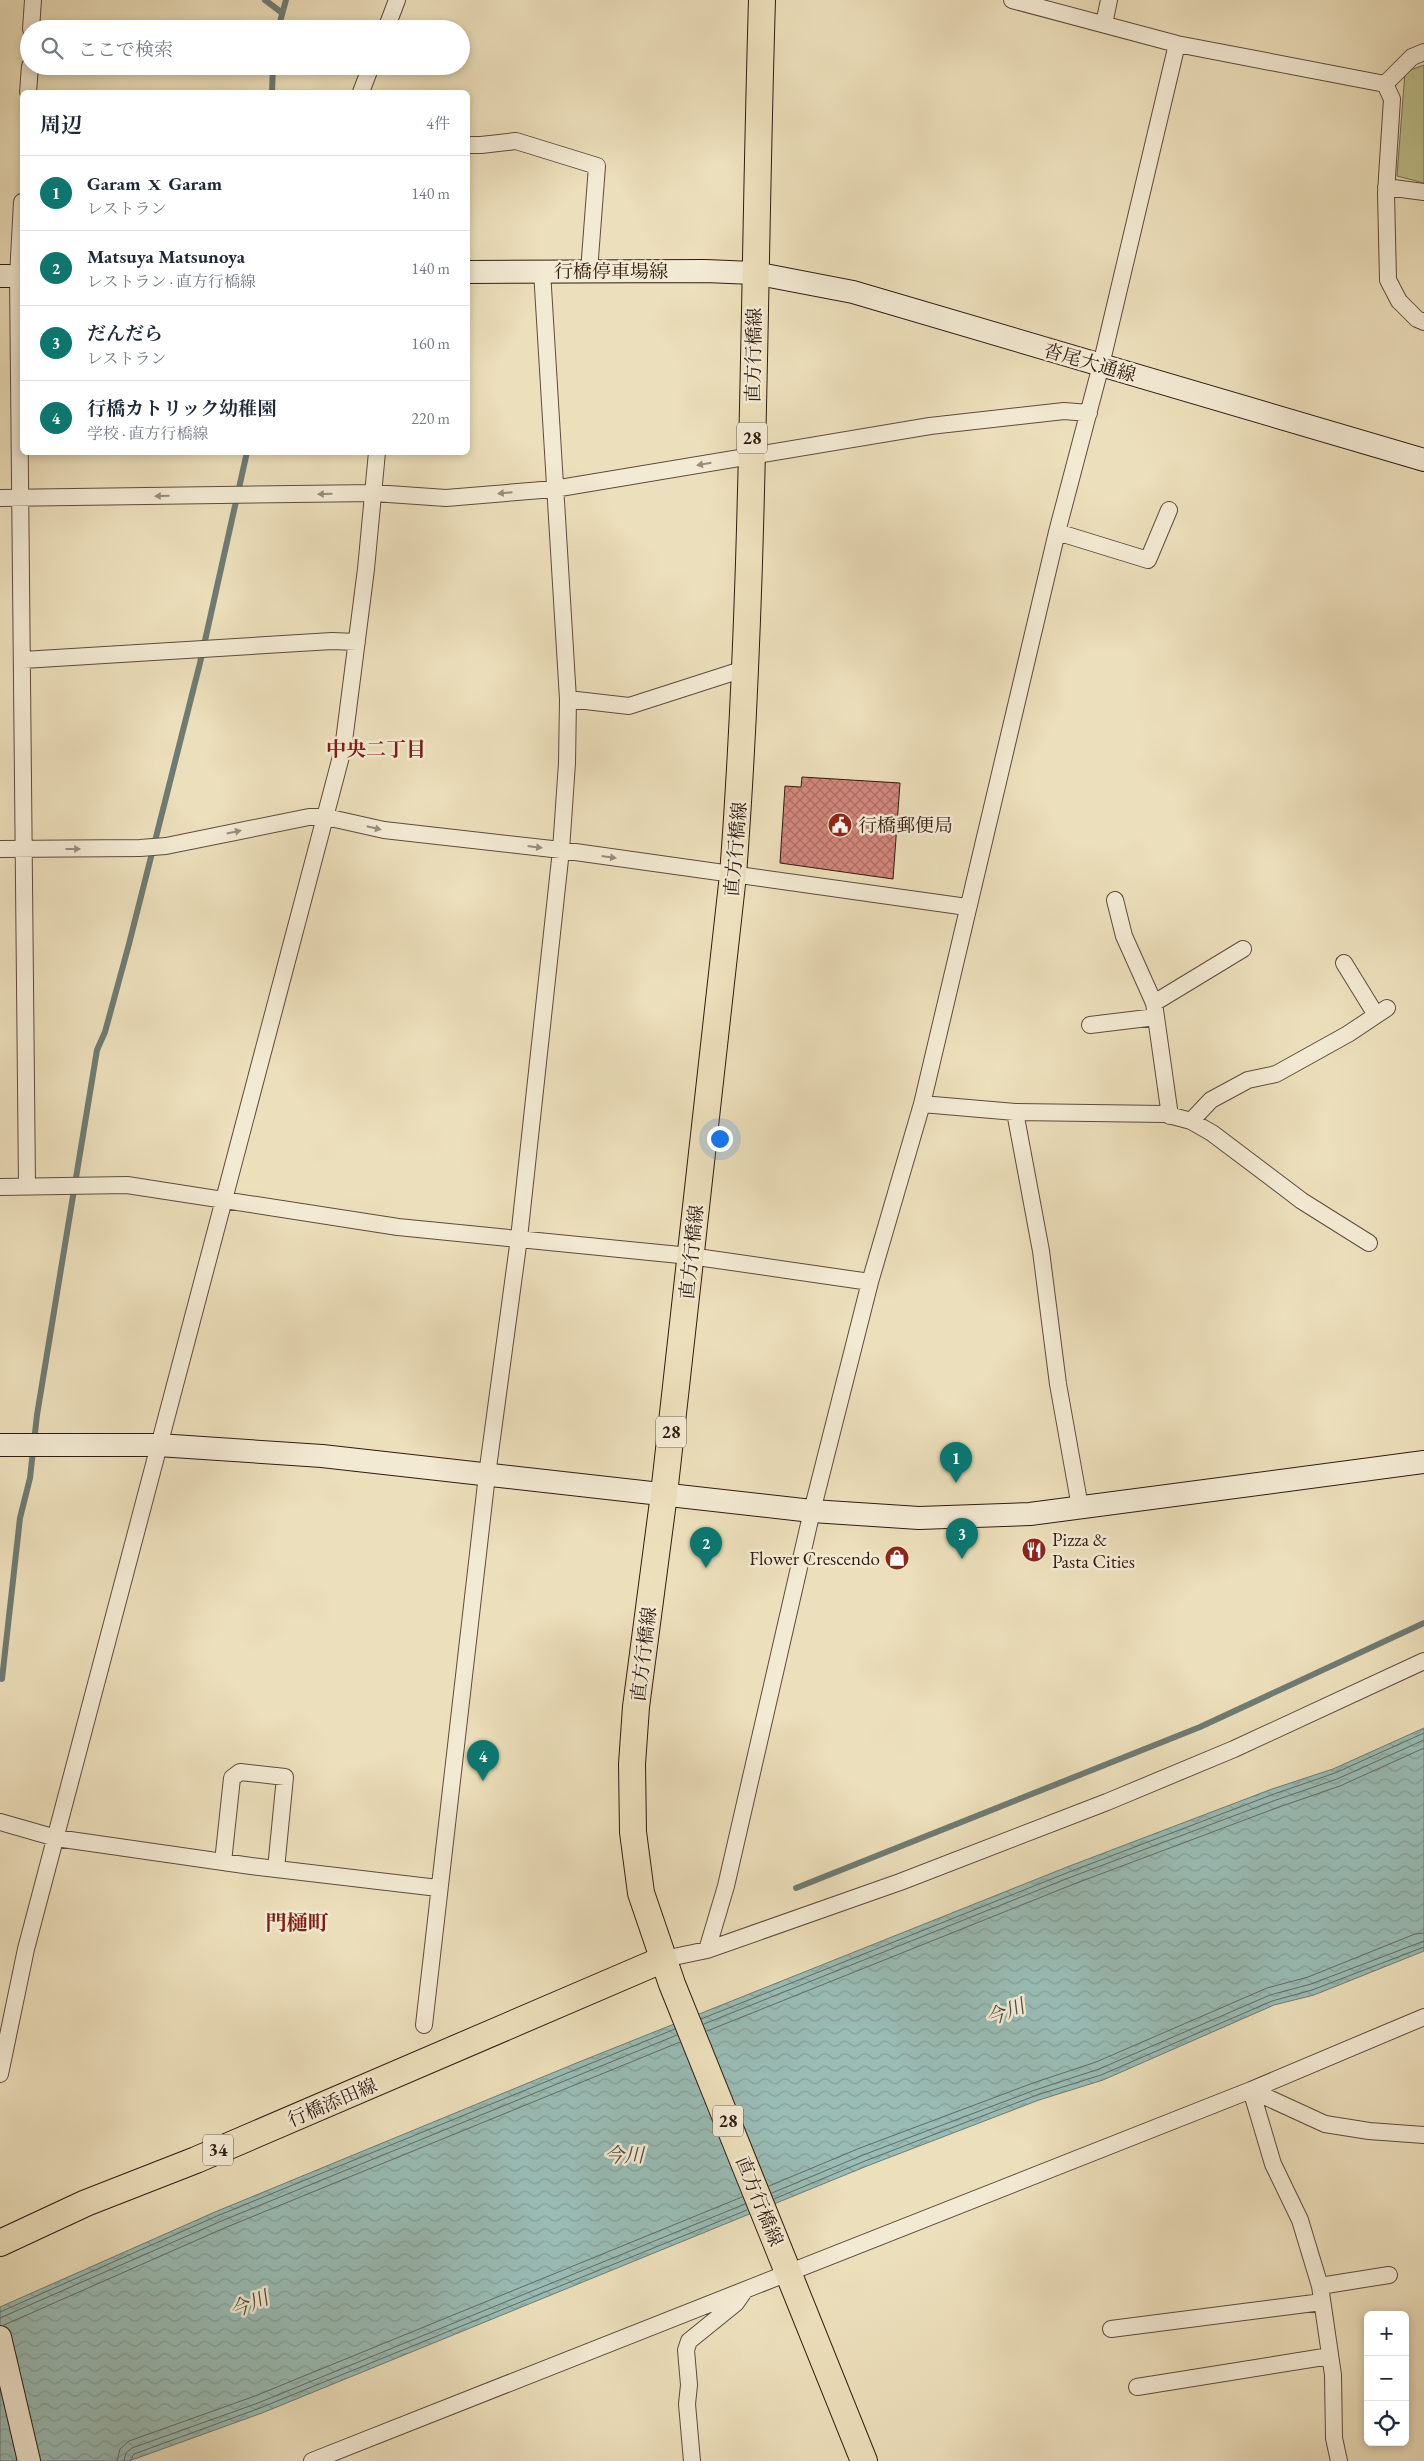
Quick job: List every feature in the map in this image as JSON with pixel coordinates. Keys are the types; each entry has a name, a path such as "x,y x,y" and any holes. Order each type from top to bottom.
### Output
{"main road":[{"name":"直方行橋線","path":"762,0 746,668 733,875 664,1494 636,1707 632,1764 633,1832 641,1893 672,1984 864,2461"},
{"name":"行橋添田線","path":"0,2243 86,2204 196,2160 664,1959"}],"street":[{"path":"32,20 33,0"},
{"path":"389,20 397,0"},
{"path":"1012,0 1177,44 1385,84"},
{"path":"1104,24 1108,0"},
{"path":"707,1950 726,1886 812,1511 870,1282 922,1104 1057,532 1089,413 1177,44"},
{"path":"1385,84 1412,57 1424,52"},
{"path":"28,90 29,75"},
{"path":"362,90 368,75"},
{"path":"1385,84 1392,99 1386,187 1388,280 1399,301 1417,319 1424,322"},
{"path":"470,145 516,141 597,166 589,271"},
{"path":"1386,187 1424,192"},
{"path":"20,220 14,276 21,498 27,1186"},
{"path":"424,2025 438,1888 487,1475 519,1238 561,850 567,763 568,699 542,271"},
{"name":"行橋停車場線","path":"470,272 754,273"},
{"name":"沓尾大通線","path":"754,273 853,292 1424,460"},
{"path":"0,498 374,494 446,498 554,489 930,426 1064,411 1089,413"},
{"path":"0,2074 26,1949 158,1446 225,1202 343,749 357,642 377,455"},
{"path":"1057,532 1148,560 1169,510"},
{"path":"23,660 332,641 357,642"},
{"path":"568,699 629,706 746,668"},
{"path":"0,849 166,846 310,816 326,817 384,830 561,850 967,907"},
{"path":"1115,900 1124,936 1155,1010 1170,1116"},
{"path":"1090,1025 1155,1010 1243,950"},
{"path":"1191,1121 1210,1100 1248,1080 1276,1074 1348,1034 1381,1012 1344,963"},
{"path":"922,1104 1015,1112 1170,1116 1191,1121 1212,1133 1295,1197 1369,1242"},
{"path":"1015,1112 1041,1251 1056,1375 1080,1507"},
{"path":"0,1187 126,1185 225,1202 398,1227 690,1256 870,1282"},
{"path":"0,1445 158,1446 322,1456 812,1511 919,1518 1030,1514 1424,1462"},
{"path":"664,1959 707,1950 900,1882 1107,1802 1234,1749 1424,1662"},
{"path":"223,1862 232,1778 240,1772 286,1777 276,1869"},
{"path":"0,1822 56,1838 276,1869 438,1888"},
{"path":"312,2461 747,2288 786,2265 1251,2090 1424,2017"},
{"path":"1251,2090 1325,2124 1369,2131 1424,2135"},
{"path":"1251,2090 1273,2164 1300,2220 1321,2294 1332,2375 1334,2438 1339,2461"},
{"path":"1111,2329 1321,2294 1389,2274"},
{"path":"692,2461 687,2404 689,2385 686,2350 688,2341 736,2303 747,2288"},
{"path":"0,2337 29,2461"},
{"path":"1136,2387 1330,2356"}],"green space":[{"path":"1424,65 1424,183 1397,176 1405,72"}],"water":[{"name":"今川","path":"1424,1728 1424,1951 1314,1995 1274,2005 1103,2080 1039,2100 867,2166 262,2413 129,2461 0,2461 0,2307 215,2212 579,2062 1067,1867 1272,1789 1333,1769"}],"building":[{"name":"行橋郵便局","path":"802,777 900,783 893,879 780,863 785,786 801,787"}],"waterway":[{"path":"265,0 281,12"},
{"path":"280,20 286,0"},
{"path":"272,90 273,75"},
{"path":"2,1679 20,1518 30,1478 37,1415 97,1050 105,1032 129,944 200,663 246,455"},
{"path":"796,1888 1200,1727 1424,1623"}],"place":[{"name":"行橋郵便局","path":"840,825"},
{"name":"Garam ｘ Garam","path":"956,1483"},
{"name":"Pizza & Pasta Cities","path":"1034,1550"},
{"name":"Flower Crescendo","path":"897,1558"},
{"name":"だんだら","path":"962,1559"},
{"name":"Matsuya Matsunoya","path":"706,1568"},
{"name":"行橋カトリック幼稚園","path":"483,1781"}],"district":[{"name":"中央二丁目","path":"376,749"},
{"name":"門樋町","path":"297,1923"}]}
